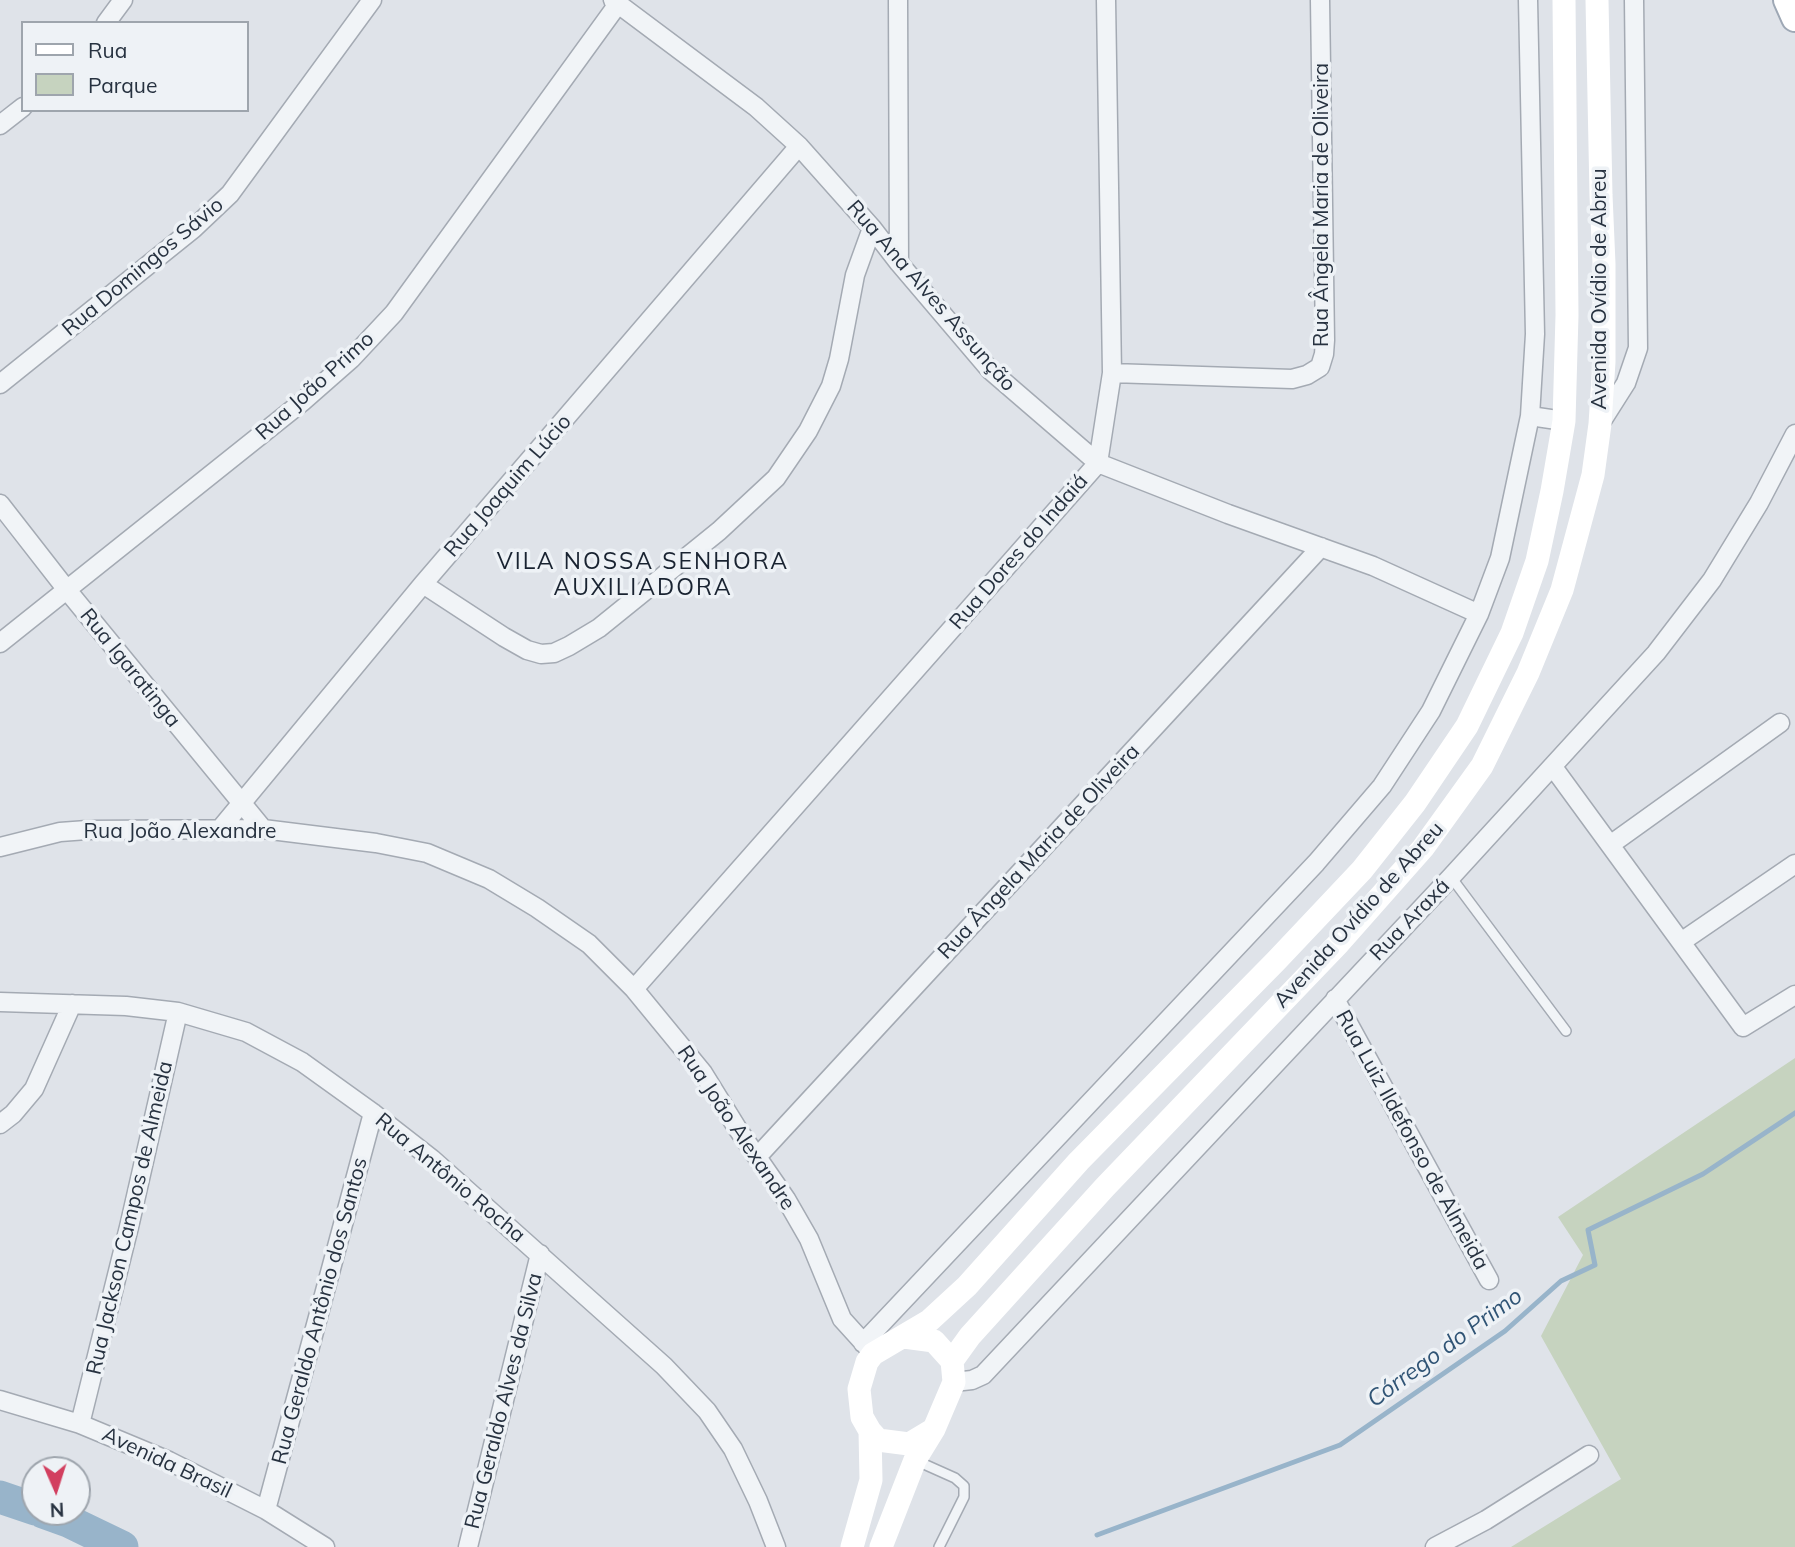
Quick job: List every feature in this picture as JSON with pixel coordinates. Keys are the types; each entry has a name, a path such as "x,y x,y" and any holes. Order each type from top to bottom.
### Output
{"main road":[{"name":"Avenida Ovídio de Abreu","path":"904,1337 929,1321 967,1286 1079,1161 1362,870 1415,803 1467,726 1512,633 1537,561 1564,421 1567,315 1564,0"},
{"name":"Avenida Ovídio de Abreu","path":"953,1372 970,1336 1105,1187 1339,943 1423,848 1482,766 1528,673 1562,590 1593,475 1600,424 1604,264 1597,0"},
{"path":"1787,0 1795,18"},
{"path":"1566,193 1601,195"},
{"path":"881,1547 915,1460 934,1429 953,1372 934,1341 904,1337 868,1348 859,1389 862,1416 878,1440 909,1444 934,1429"},
{"path":"852,1547 871,1480 870,1430"}],"street":[{"path":"107,21 123,0"},
{"name":"Rua Domingos Sávio","path":"0,384 193,229 230,194 372,0"},
{"path":"898,0 898,263"},
{"name":"Rua Dores do Indaiá","path":"634,989 1097,463 1112,373 1106,0"},
{"name":"Rua Ângela Maria de Oliveira","path":"1112,373 1292,379 1307,375 1320,367 1325,340 1320,0"},
{"path":"868,1348 1316,863 1382,786 1431,711 1479,614 1500,558 1530,416 1535,334 1528,0"},
{"path":"1600,424 1626,383 1638,348 1634,0"},
{"name":"Rua Ana Alves Assunção","path":"615,2 756,107 799,146 872,228 898,263 990,370 1097,463 1373,566 1479,614"},
{"name":"Rua João Primo","path":"0,643 302,402 351,359 394,313 615,2"},
{"path":"0,125 21,109"},
{"name":"Rua Joaquim Lúcio","path":"221,828 423,584 799,146"},
{"path":"423,584 504,637 527,650 541,654 562,650 599,628 719,531 776,478 808,431 831,386 839,359 855,275 872,228"},
{"path":"1530,416 1564,421"},
{"name":"Rua Araxá","path":"953,1372 972,1380 983,1375 1451,877 1656,653 1712,580 1759,503 1795,433"},
{"name":"Rua Igaratinga","path":"0,504 263,829"},
{"name":"Rua Ângela Maria de Oliveira","path":"757,1157 1321,547"},
{"path":"1610,845 1780,723"},
{"path":"1553,767 1744,1027 1795,995"},
{"name":"Rua João Alexandre","path":"0,847 60,832 87,830 263,829 376,843 427,853 489,879 589,944 634,989 703,1073 786,1199 809,1239 842,1319 868,1348"},
{"path":"1681,942 1795,864"},
{"name":"Rua Luiz Ildefonso de Almeida","path":"1335,999 1489,1280"},
{"name":"Rua Antônio Rocha","path":"0,1002 126,1006 178,1012 246,1032 302,1062 432,1159 664,1366 707,1410 733,1449 758,1501 775,1547"},
{"path":"0,1124 13,1114 34,1089 72,1004"},
{"name":"Rua Jackson Campos de Almeida","path":"80,1424 178,1012"},
{"name":"Rua Geraldo Antônio dos Santos","path":"266,1510 373,1113"},
{"name":"Rua Geraldo Alves da Silva","path":"468,1547 540,1254"},
{"name":"Avenida Brasil","path":"0,1400 80,1424 169,1461 266,1510 325,1547"},
{"path":"1435,1547 1486,1520 1589,1455"}],"lane":[{"path":"1451,877 1566,1031"},
{"path":"915,1460 955,1478 964,1486 964,1497 939,1547"}],"green space":[{"path":"1795,1058 1795,1547 1511,1547 1621,1479 1541,1336 1583,1255 1558,1217"}],"waterway":[{"name":"Córrego do Primo","path":"1097,1535 1340,1445 1505,1331 1561,1281 1595,1265 1588,1230 1703,1174 1795,1113"},
{"path":"0,1497 21,1504"},
{"path":"78,1526 122,1547"}],"district":[{"name":"VILA NOSSA SENHORA AUXILIADORA","path":"643,575"}]}
